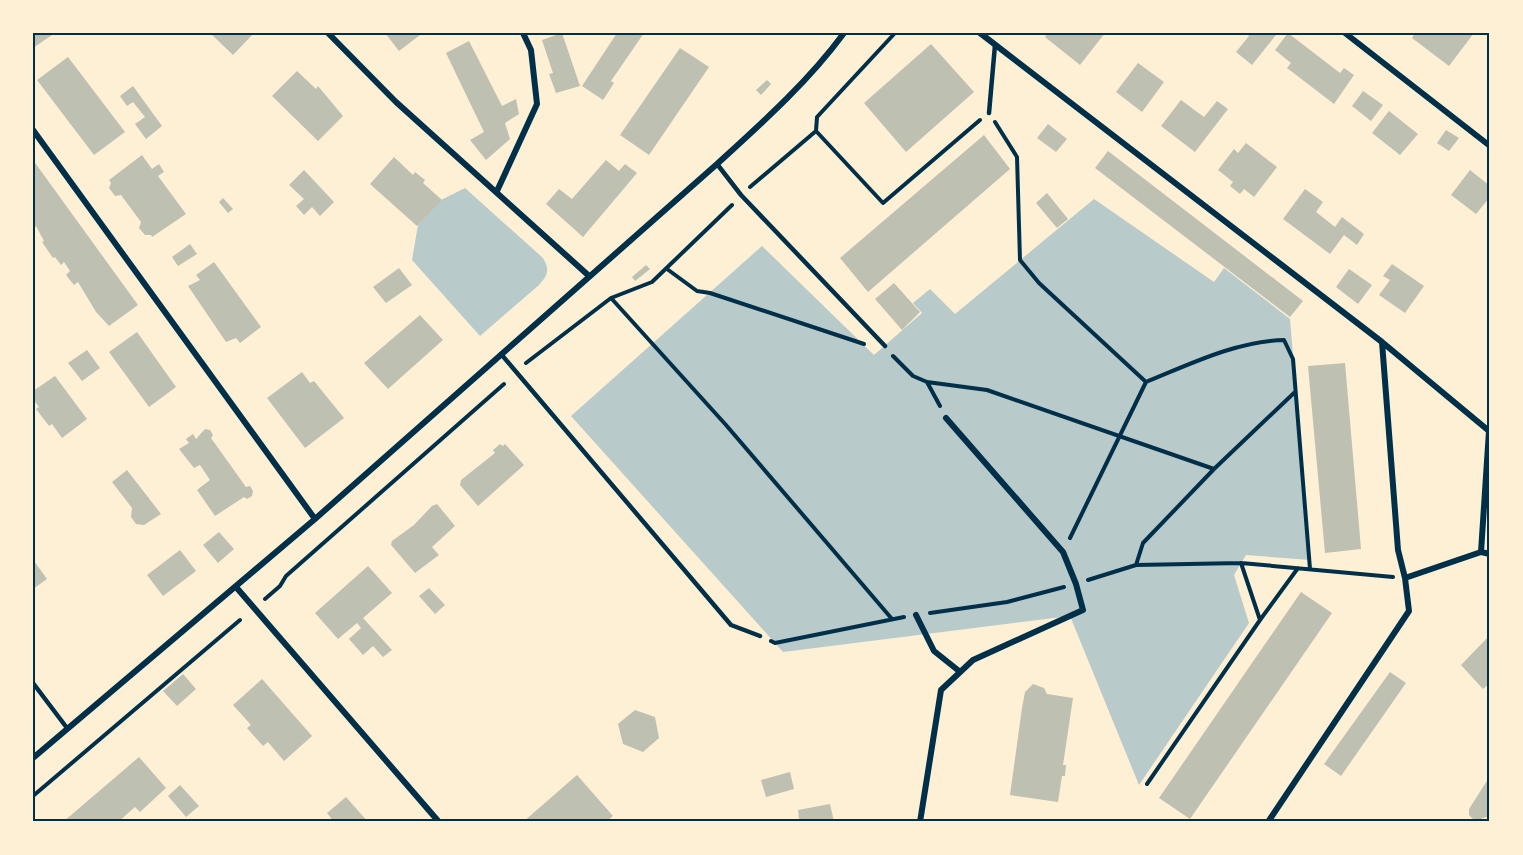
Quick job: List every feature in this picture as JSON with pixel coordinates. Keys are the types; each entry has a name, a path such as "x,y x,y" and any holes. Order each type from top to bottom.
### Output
{"street":[{"path":"328,33 396,102 588,275"},
{"path":"497,191 537,104 531,50 523,33"},
{"path":"33,758 315,519 588,275 717,164 780,105 825,58 844,33"},
{"path":"980,33 1382,342 1489,431 1481,552"},
{"path":"1345,33 1490,146"},
{"path":"33,130 315,519"},
{"path":"1268,822 1409,611 1398,550 1382,342"},
{"path":"920,822 941,690 973,660 1083,610 1077,584 1063,552 946,418"},
{"path":"1405,579 1481,552 1490,554"},
{"path":"236,587 439,822"},
{"path":"916,615 934,651 959,671"}],"lane":[{"path":"989,113 995,45"},
{"path":"717,164 741,195 885,346"},
{"path":"501,354 731,625 760,636"},
{"path":"33,683 67,728"}],"path":[{"path":"526,363 611,298 652,282 667,269 741,195 816,131 817,117 895,33"},
{"path":"816,131 883,203 989,113 1017,157 1020,260 1039,283 1146,382"},
{"path":"667,269 697,291 710,293 862,344"},
{"path":"611,298 726,425 892,619"},
{"path":"572,318 577,324"},
{"path":"1063,552 1146,382 1197,361 1261,340 1284,340 1293,359 1310,569"},
{"path":"885,346 913,376 927,382 987,390 1214,469"},
{"path":"927,382 946,418"},
{"path":"265,599 280,586 286,576 504,384"},
{"path":"1136,565 1143,543 1214,469 1296,391"},
{"path":"1077,584 1136,565 1241,563 1405,579"},
{"path":"1241,563 1260,620"},
{"path":"278,567 286,576"},
{"path":"1147,784 1298,568"},
{"path":"33,796 240,620"}],"shaded area":[{"path":"465,188 543,258 547,266 546,275 539,285 480,336 412,260 418,225 441,200"},
{"path":"1094,199 1214,282 1224,268 1290,319 1310,560 1246,555 1234,575 1249,623 1139,785 1070,616 783,652 571,416 762,246 874,355 922,313 913,303 930,289 955,314"}],"building":[{"path":"33,33 55,33 33,48"},
{"path":"210,33 254,33 233,55"},
{"path":"385,33 418,33 420,35 399,51"},
{"path":"562,33 580,86 556,93 549,74 553,73 542,40"},
{"path":"617,33 644,33 611,81 614,83 603,100 582,86"},
{"path":"1048,33 1105,33 1080,65 1045,37"},
{"path":"1245,33 1276,35 1252,65 1236,52 1249,36"},
{"path":"1288,33 1340,73 1344,68 1354,75 1334,104 1287,68 1291,63 1275,50"},
{"path":"1415,33 1474,33 1449,66 1412,38"},
{"path":"469,41 502,106 516,99 519,114 505,123 510,139 486,160 470,140 484,132 446,53"},
{"path":"931,44 974,92 906,152 864,103"},
{"path":"680,48 709,67 649,155 620,135"},
{"path":"68,57 125,132 94,155 37,80"},
{"path":"1138,63 1164,82 1142,112 1116,92"},
{"path":"297,71 316,89 318,86 343,116 318,141 272,96"},
{"path":"767,80 771,84 761,95 756,90"},
{"path":"133,86 162,126 146,139 135,124 145,117 133,102 127,106 120,96"},
{"path":"1363,91 1383,105 1371,121 1352,106"},
{"path":"1181,100 1204,117 1217,101 1228,109 1195,152 1161,126"},
{"path":"1389,111 1418,134 1400,155 1372,133"},
{"path":"1048,124 1067,139 1056,152 1037,138"},
{"path":"1446,130 1459,138 1449,151 1437,143"},
{"path":"984,135 1010,169 868,292 840,258"},
{"path":"1246,143 1277,167 1254,197 1244,189 1240,194 1230,186 1233,182 1218,170 1234,149 1238,153"},
{"path":"1108,151 1303,301 1290,317 1095,168"},
{"path":"142,155 152,169 159,164 164,172 158,176 186,214 152,237 145,235 139,228 141,222 121,195 115,196 109,188 111,183 109,180"},
{"path":"394,157 413,175 415,172 425,180 423,183 442,200 417,226 370,184"},
{"path":"33,160 138,305 109,326 96,312 78,282 74,285 66,275 70,271 64,262 61,265 55,257 53,258 42,242 44,241 36,226 33,229"},
{"path":"606,160 619,171 625,164 637,173 583,237 546,204 559,189 572,199"},
{"path":"304,170 334,202 320,216 312,207 304,215 296,206 304,199 289,185"},
{"path":"1470,170 1490,186 1490,197 1476,214 1451,195"},
{"path":"1305,189 1323,202 1316,212 1335,227 1342,217 1364,234 1357,245 1344,235 1330,254 1283,219"},
{"path":"1047,193 1068,219 1057,228 1036,203"},
{"path":"223,198 233,209 228,213 219,202"},
{"path":"190,244 197,254 178,266 172,257"},
{"path":"214,262 261,327 240,343 236,338 226,342 188,286 200,280 196,275"},
{"path":"1392,264 1424,286 1405,313 1379,295 1390,280 1383,276"},
{"path":"646,265 650,269 635,281 632,277"},
{"path":"399,268 412,285 386,303 373,287"},
{"path":"1349,269 1372,285 1358,304 1336,287"},
{"path":"894,283 920,312 902,330 875,299"},
{"path":"420,315 443,340 388,389 364,363"},
{"path":"137,332 176,387 149,407 109,352"},
{"path":"87,350 100,368 82,381 68,363"},
{"path":"1345,363 1361,549 1325,553 1308,366"},
{"path":"302,372 310,383 314,381 344,418 305,448 267,398"},
{"path":"55,376 87,419 62,438 52,424 49,426 36,409 39,407 33,399 33,391"},
{"path":"205,429 210,430 213,435 211,438 246,487 250,486 253,491 252,496 247,499 244,497 215,516 197,490 210,480 200,465 194,468 179,449 189,443 186,439 193,434 196,439"},
{"path":"500,444 503,446 505,444 524,465 478,506 460,485 461,480 495,453 493,450"},
{"path":"127,470 161,514 144,525 136,524 131,517 132,508 112,482"},
{"path":"437,504 455,526 432,547 439,555 415,573 391,545 392,541"},
{"path":"219,532 234,549 218,563 203,545"},
{"path":"180,550 196,571 163,596 147,575"},
{"path":"33,562 47,579 33,589"},
{"path":"368,566 392,593 363,618 392,650 383,657 373,646 363,655 349,639 361,628 357,623 338,639 315,613"},
{"path":"429,588 445,605 435,614 419,596"},
{"path":"1301,592 1332,613 1190,819 1159,798"},
{"path":"1490,635 1490,683 1483,689 1461,665"},
{"path":"1390,672 1406,683 1341,776 1324,764"},
{"path":"183,674 196,689 177,706 163,691"},
{"path":"262,679 312,736 284,761 268,742 263,746 247,728 251,725 233,705"},
{"path":"1033,684 1044,688 1047,694 1073,698 1063,765 1066,765 1065,776 1062,776 1058,802 1010,795 1025,692"},
{"path":"635,710 655,717 659,738 643,752 623,744 618,724"},
{"path":"139,757 166,788 140,812 135,807 118,822 63,822"},
{"path":"790,772 794,789 766,797 761,780"},
{"path":"577,775 613,816 606,822 523,822"},
{"path":"1490,776 1490,820 1486,817 1475,821 1469,815 1469,809"},
{"path":"180,785 199,806 186,817 168,796"},
{"path":"346,797 368,822 334,822 327,813"},
{"path":"830,804 834,822 790,822 799,819 798,810"}]}
